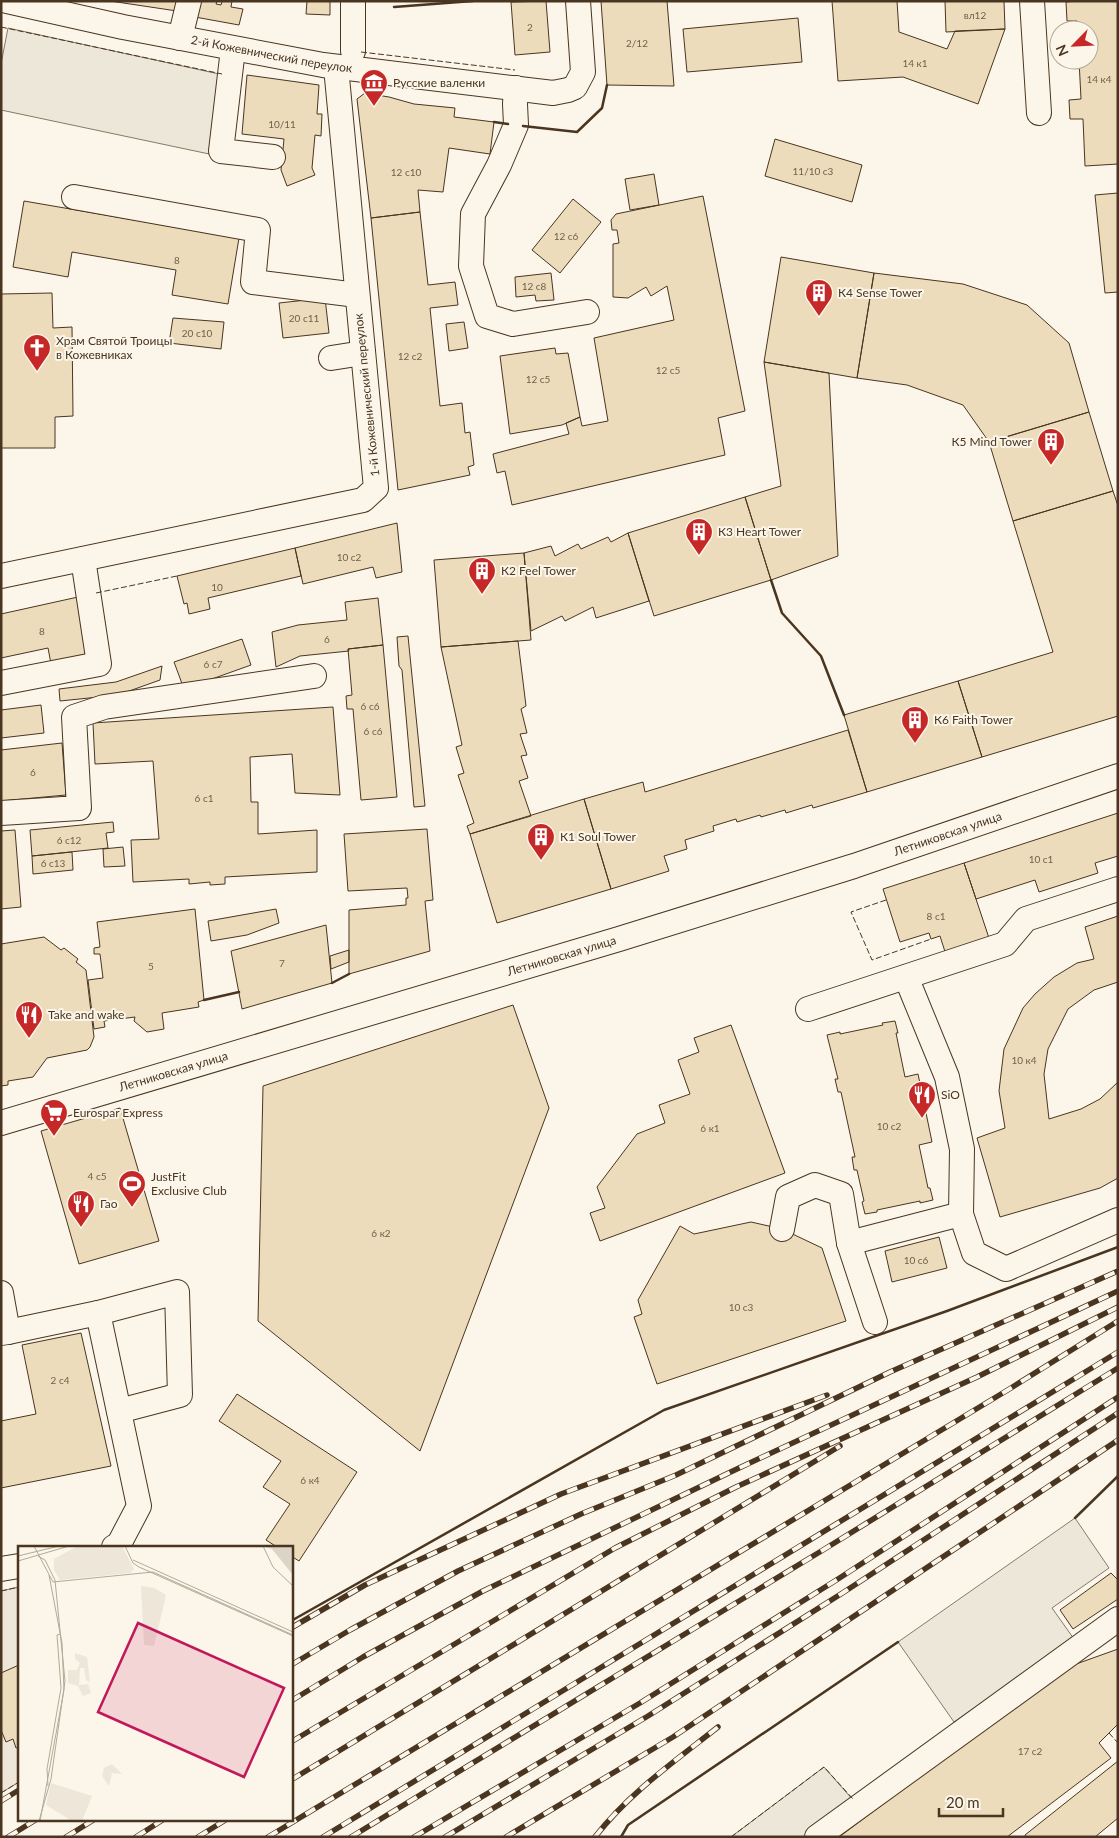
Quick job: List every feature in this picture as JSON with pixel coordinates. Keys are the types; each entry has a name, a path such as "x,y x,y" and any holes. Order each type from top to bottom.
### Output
{"street":[{"name":"2-й Кожевнический переулок","path":"7,1 90,10 180,38 233,49 344,59 553,93 575,87 583,72 578,1"},
{"path":"180,38 189,1"},
{"path":"353,1 358,1"},
{"name":"1-й Кожевнический переулок","path":"1,576 362,500 376,488 357,295 344,59 353,1"},
{"path":"1032,1 1039,113"},
{"path":"233,49 221,151 273,157"},
{"path":"516,88 516,125 499,164 473,214 471,266 487,316 513,324 587,312"},
{"path":"74,197 258,230 252,282 357,295"},
{"path":"331,358 363,354"},
{"path":"1,683 98,664 83,559"},
{"path":"1,813 79,808 74,717 104,707 314,676"},
{"name":"Летниковская улица","path":"1,1123 619,940 854,866 1118,776"},
{"path":"808,1009 1005,944 1026,919 1118,889"},
{"path":"906,977 947,1077 962,1149 961,1214 974,1253 1006,1268 1118,1220"},
{"path":"782,1229 788,1197 815,1185 841,1194 849,1243 874,1322"},
{"path":"849,1243 961,1214"},
{"path":"1,1293 5,1332 98,1313 176,1292 180,1395 119,1411"},
{"path":"98,1313 139,1506 118,1546"},
{"path":"1,1570 18,1566"},
{"path":"817,1837 1118,1619"}],"shaded area":[{"path":"8,28 219,74 214,155 1,110 1,64"},
{"path":"1075,1518 1109,1568 1052,1608 1074,1639 954,1722 898,1642"},
{"path":"18,1587 18,1783 1,1793 1,1591"},
{"path":"824,1767 867,1816 839,1837 731,1837"}],"building":[{"path":"110,1 179,1 177,11"},
{"path":"198,1 217,1 216,4 221,5 222,1 232,1 231,7 243,9 239,25 195,17"},
{"path":"307,1 330,1 330,15 306,14"},
{"path":"546,1 550,52 515,55 511,2"},
{"path":"601,1 667,1 674,86 607,85"},
{"path":"832,1 897,1 899,32 947,49 955,31 1005,29 978,104 903,77 838,81"},
{"path":"945,1 1004,1 1005,29 946,32"},
{"path":"1118,1 1118,164 1085,166 1083,119 1070,119 1069,100 1081,99 1080,70 1099,70 1099,20 1067,20 1066,2"},
{"path":"798,18 802,62 687,72 683,29"},
{"path":"247,75 319,85 317,114 322,114 321,136 315,135 312,168 315,175 287,186 281,170 284,139 242,134"},
{"path":"365,93 414,104 455,108 454,117 494,122 490,154 449,148 443,192 418,190 420,212 371,218 357,99"},
{"path":"775,139 862,165 852,202 765,176"},
{"path":"654,174 659,205 630,210 625,179"},
{"path":"1118,193 1118,292 1105,293 1095,195"},
{"path":"703,196 745,411 718,418 725,455 512,505 505,471 497,473 493,454 569,434 566,423 580,417 582,426 608,421 594,338 674,320 667,286 651,296 646,287 628,298 613,297 613,244 619,243 617,230 612,230 611,220 616,214"},
{"path":"573,199 601,222 560,273 532,250"},
{"path":"24,201 239,238 228,304 172,295 176,270 72,252 68,277 13,267"},
{"path":"420,212 428,285 455,282 458,305 430,308 440,406 462,403 465,433 470,432 474,465 468,467 470,475 398,490 371,218"},
{"name":"К4 Sense Tower","path":"781,257 874,273 857,378 764,362"},
{"path":"551,273 554,300 536,301 535,295 516,297 515,277"},
{"path":"874,273 963,284 1027,305 1069,343 1089,412 989,442 963,405 907,385 857,378"},
{"name":"Храм Святой Троицы в Кожевниках","path":"52,293 53,328 72,327 73,416 55,417 55,448 1,448 1,294"},
{"path":"325,298 329,333 283,338 279,303"},
{"path":"173,318 224,322 221,349 169,343"},
{"path":"464,322 468,348 449,351 446,324"},
{"path":"555,348 556,354 568,353 580,417 562,425 510,434 500,356"},
{"path":"764,362 829,373 838,556 771,580 745,497 781,486"},
{"name":"К5 Mind Tower","path":"1089,412 1113,491 1013,521 989,442"},
{"path":"1113,491 1118,506 1118,716 982,757 958,681 1053,652 1013,521"},
{"name":"К3 Heart Tower","path":"745,497 771,580 654,616 628,533"},
{"path":"397,523 402,572 376,578 373,567 303,584 295,548"},
{"path":"628,533 649,601 596,618 593,607 565,621 562,616 531,631 524,553 551,546 555,556 578,544 581,549 608,537 611,542"},
{"path":"295,548 301,576 208,598 210,609 189,614 187,603 184,604 177,576"},
{"name":"К2 Feel Tower","path":"524,553 531,640 441,647 434,560"},
{"path":"78,597 87,654 65,659 52,669 48,648 1,658 1,614"},
{"path":"378,598 383,645 300,656 276,667 272,632 298,625 347,620 345,602"},
{"path":"408,636 425,806 414,807 402,670 399,666 397,637"},
{"path":"242,639 251,665 184,689 174,662"},
{"path":"518,641 526,706 521,709 527,733 520,734 527,755 521,756 528,778 519,781 531,816 470,834 467,826 474,823 458,775 464,773 456,747 462,745 441,647"},
{"path":"383,645 397,797 361,800 353,709 347,709 346,696 352,695 348,649"},
{"path":"162,666 160,680 118,695 60,701 59,689 116,682"},
{"name":"К6 Faith Tower","path":"958,681 982,757 867,792 844,715"},
{"path":"41,705 44,733 1,738 1,710"},
{"path":"333,707 340,795 295,793 292,754 250,757 251,802 258,802 258,834 317,830 317,872 225,877 225,884 210,885 210,882 189,884 189,879 133,882 131,840 159,839 153,761 95,764 93,723"},
{"path":"848,730 867,792 813,808 812,805 786,813 785,810 737,822 736,819 713,826 714,831 685,840 687,849 664,856 669,871 611,889 584,799 643,782 645,792"},
{"path":"62,743 66,795 1,801 1,750"},
{"name":"К1 Soul Tower","path":"584,799 611,889 497,923 470,834"},
{"path":"1118,813 1118,856 1095,863 1098,873 1039,892 1035,880 976,899 964,863"},
{"path":"113,822 114,832 106,833 108,848 32,856 30,830"},
{"path":"427,829 433,900 425,901 430,951 349,974 349,910 406,905 406,898 408,898 407,888 348,891 344,834"},
{"path":"15,830 21,907 1,909 1,831"},
{"path":"123,847 125,866 104,867 103,849"},
{"path":"72,852 73,870 33,874 32,856"},
{"path":"964,863 991,944 947,958 940,936 931,939 929,933 900,942 883,889"},
{"path":"195,909 204,1000 198,1002 199,1007 162,1013 164,1029 147,1032 134,1021 135,1017 104,1021 105,1027 94,1029 88,980 103,978 100,954 94,954 94,948 100,947 97,922"},
{"path":"276,909 279,923 247,935 211,941 208,921"},
{"path":"1118,916 1118,982 1094,990 1068,1009 1048,1049 1044,1074 1049,1119 1081,1109 1100,1099 1118,1082 1118,1178 1100,1188 1000,1217 977,1138 1005,1128 999,1091 1004,1049 1023,1008 1035,994 1054,977 1077,963 1094,959 1085,927"},
{"path":"326,925 332,983 242,1009 231,951"},
{"path":"44,937 61,950 64,948 78,959 76,962 86,970 94,1037 87,1050 47,1058 33,1077 8,1081 8,1085 1,1086 1,944"},
{"path":"349,950 349,962 331,969 330,956"},
{"path":"513,1005 549,1108 420,1451 258,1321 263,1086"},
{"path":"895,1021 905,1077 918,1074 932,1142 919,1145 928,1188 930,1188 933,1200 920,1203 920,1201 865,1214 857,1170 854,1170 852,1157 855,1157 841,1092 838,1092 835,1079 838,1079 827,1035 840,1032 840,1034"},
{"path":"731,1025 785,1173 600,1241 590,1213 605,1208 597,1187 637,1134 665,1123 659,1105 690,1094 678,1060 699,1052 694,1038"},
{"path":"120,1108 159,1241 79,1264 41,1131"},
{"path":"751,1222 782,1229 822,1248 846,1321 657,1384 634,1317 642,1314 638,1300 680,1226 694,1234"},
{"path":"939,1237 947,1268 892,1282 885,1251"},
{"path":"81,1333 111,1466 1,1488 1,1421 36,1414 22,1345"},
{"path":"237,1394 357,1472 299,1561 292,1557 292,1546 275,1546 266,1540 290,1504 263,1487 281,1461 219,1421"},
{"path":"1111,1573 1118,1580 1118,1599 1073,1629 1060,1610"},
{"path":"1118,1649 1118,1724 1099,1743 1111,1758 1007,1837 839,1837 1065,1668"},
{"path":"18,1665 18,1747 16,1748 13,1739 6,1742 1,1730 1,1673"},
{"path":"1118,1761 1118,1818 1095,1837 1026,1837 1025,1835"}],"railway":[{"path":"292,1664 350,1630 458,1571 581,1514 676,1475 890,1372 1118,1271"},
{"path":"292,1700 363,1657 483,1591 739,1468 1118,1291"},
{"path":"292,1741 615,1548 736,1487 977,1377 1118,1307"},
{"path":"268,1837 1011,1388 1118,1321"},
{"path":"323,1837 1118,1352"},
{"path":"351,1837 1118,1368"},
{"path":"292,1627 365,1585 561,1494 827,1395"},
{"path":"414,1837 640,1703 838,1579 1118,1397"},
{"path":"445,1837 648,1716 844,1592 1118,1413"},
{"path":"506,1837 673,1737 1118,1440"},
{"path":"292,1779 840,1446"},
{"path":"595,1837 608,1821 638,1792 718,1727"},
{"path":"1,1801 18,1791"},
{"path":"8,1837 35,1820"},
{"path":"66,1837 93,1820"},
{"path":"136,1837 162,1820"},
{"path":"198,1837 225,1820"}],"fence":[{"path":"1,27 222,74"},
{"path":"361,52 515,70"},
{"path":"96,593 177,576"},
{"path":"886,900 851,912 872,960 931,939"},
{"path":"1,1591 18,1587"},
{"path":"1109,1733 1118,1743"},
{"path":"731,1837 824,1767 853,1799"},
{"path":"1,1793 18,1783"}],"wall":[{"path":"394,7 473,1"},
{"path":"523,126 577,132 602,108 607,85"},
{"path":"494,122 508,124"},
{"path":"771,580 782,613 821,656 844,715"},
{"path":"332,983 349,974"},
{"path":"204,1000 239,992"},
{"path":"292,1620 664,1410 947,1311 1118,1247"},
{"path":"1075,1518 1118,1476"},
{"path":"621,1837 628,1825 898,1642"}],"place":[{"name":"Русские валенки","path":"374,107"},
{"name":"К4 Sense Tower","path":"819,317"},
{"name":"Храм Святой Троицы в Кожевниках","path":"37,372"},
{"name":"К5 Mind Tower","path":"1051,466"},
{"name":"К3 Heart Tower","path":"699,556"},
{"name":"К2 Feel Tower","path":"482,595"},
{"name":"К6 Faith Tower","path":"915,744"},
{"name":"К1 Soul Tower","path":"541,861"},
{"name":"Take and wake","path":"29,1039"},
{"name":"SiO","path":"922,1119"},
{"name":"Eurospar Express","path":"54,1137"},
{"name":"JustFit Exclusive Club","path":"132,1208"},
{"name":"Гао","path":"81,1228"}]}
